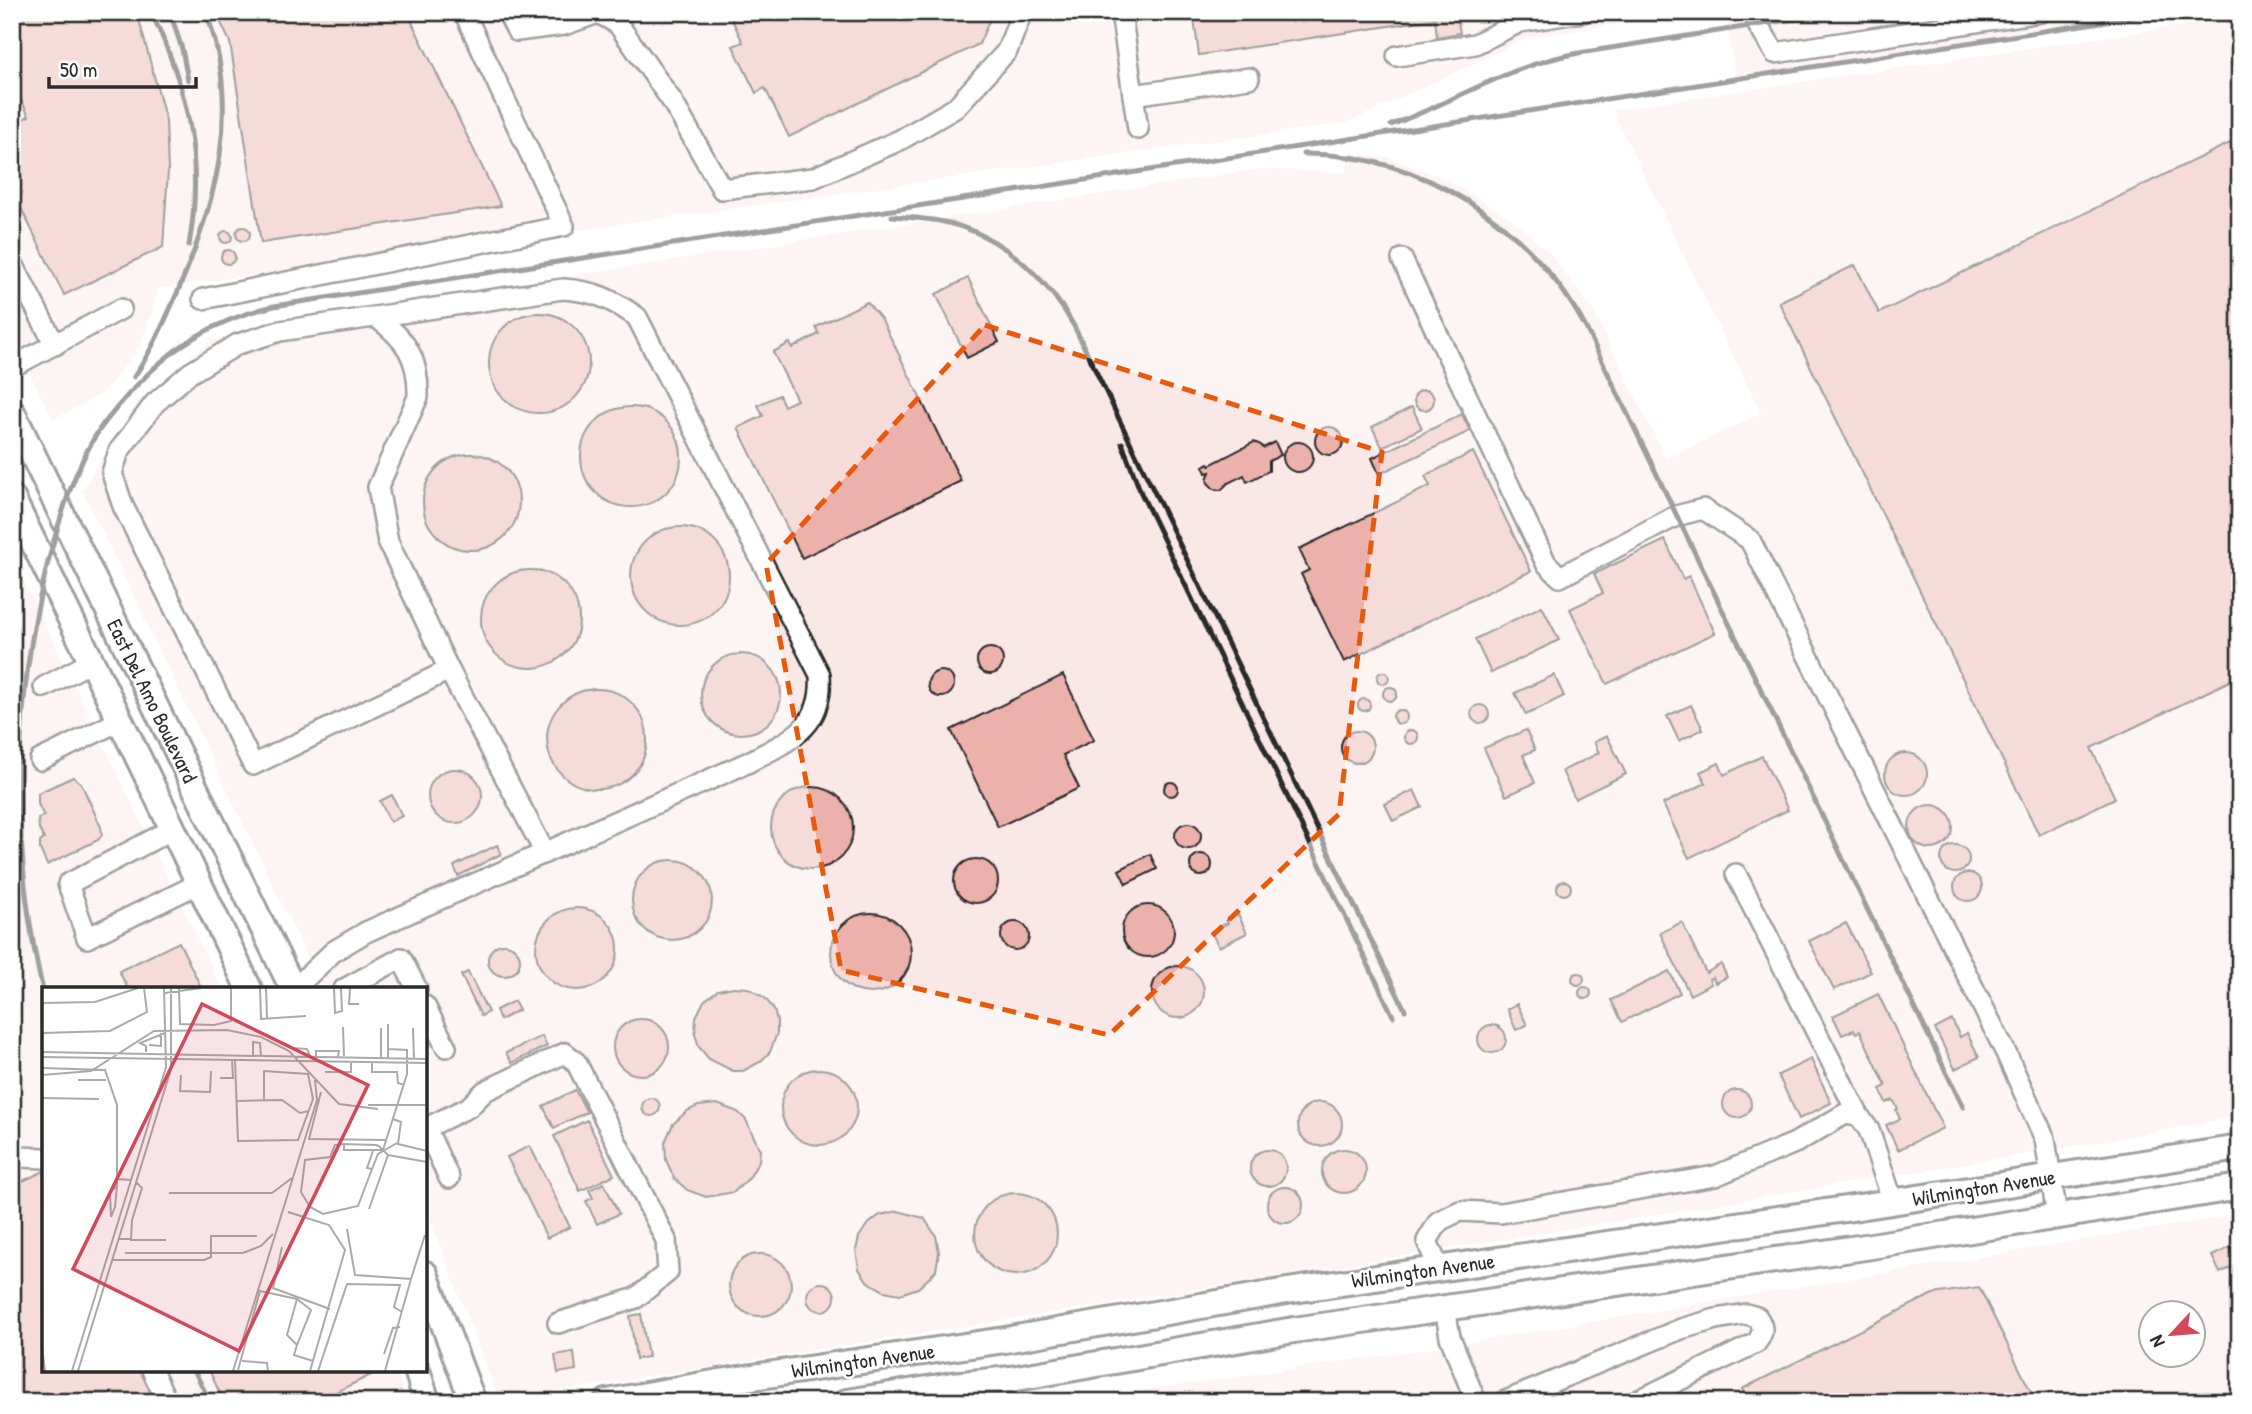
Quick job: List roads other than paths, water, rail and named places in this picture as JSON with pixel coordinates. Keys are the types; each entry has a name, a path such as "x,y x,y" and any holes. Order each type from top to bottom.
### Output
{"main road":[{"name":"East Del Amo Boulevard","path":"12,412 292,987"},
{"name":"East Del Amo Boulevard","path":"12,498 248,987"},
{"name":"Wilmington Avenue","path":"607,1402 733,1380 1005,1340 1287,1291 2240,1149"},
{"name":"Wilmington Avenue","path":"847,1402 952,1385 1011,1379 1294,1330 2240,1187"},
{"path":"1440,1269 1445,1308"},
{"path":"427,1279 473,1402"},
{"path":"418,1372 427,1402"}],"street":[{"path":"203,299 564,226 464,12"},
{"path":"506,12 517,31 564,25 598,13 618,24 672,100 722,190 813,178 900,140 955,108 1007,51 1022,12"},
{"path":"1122,12 1138,130"},
{"path":"1397,55 1475,44 1520,22 1583,12"},
{"path":"1755,12 1758,25 1775,53 2041,12"},
{"path":"1133,94 1249,78"},
{"path":"1402,259 1546,563 1560,577 1676,516 1703,509 1750,540 2006,1053 2045,1139 2057,1216"},
{"path":"12,262 55,345"},
{"path":"295,987 334,951 366,932 749,762 782,744 816,712 822,694 820,675 637,317 604,296 583,290 563,289 280,331 238,345 190,373 155,403 119,451 112,473 123,506 253,765 449,670"},
{"path":"12,367 121,309"},
{"path":"376,317 406,343 418,380 418,397 378,487 385,527 397,563 449,670 545,853"},
{"path":"44,687 90,662"},
{"path":"40,760 119,721"},
{"path":"173,829 68,884 86,938 200,883"},
{"path":"1736,874 1859,1116 1869,1130 1893,1202"},
{"path":"348,987 401,958 416,987"},
{"path":"427,1010 446,1047"},
{"path":"427,1127 469,1107 485,1091 565,1053 576,1062 666,1240 668,1272 636,1298 558,1324"},
{"path":"1440,1269 1427,1241 1439,1221 1460,1211 1501,1213 1715,1176 1795,1143 1845,1114 1859,1116"},
{"path":"427,1129 449,1178"},
{"path":"12,1161 20,1157 42,1158"},
{"path":"1445,1308 1450,1337 1476,1402"},
{"path":"1503,1402 1535,1396 1681,1329 1746,1314 1757,1317 1762,1325 1762,1335 1756,1343 1635,1402"},
{"path":"153,1372 167,1402"}],"railway":[{"path":"151,12 175,69 190,126 195,184 189,245"},
{"path":"170,12 182,49 188,80"},
{"path":"134,377 163,324 192,257 204,223 220,154 222,84 217,48 206,12"},
{"path":"1391,125 1506,75 1553,59 1839,12"},
{"path":"99,430 155,367 196,336 245,314 274,306 2166,12"},
{"path":"1303,154 1347,157 1390,166 1430,181 1468,202 1503,227 1535,257 1563,291 1586,328 1963,1107"},
{"path":"892,216 953,224 980,234 1027,266 1064,310 1405,1010"},
{"path":"42,987 25,887 21,833 20,778 27,670 36,616 58,526 84,456 103,424"},
{"path":"1122,443 1141,493 1393,1016"},
{"path":"195,1372 210,1402"}]}
